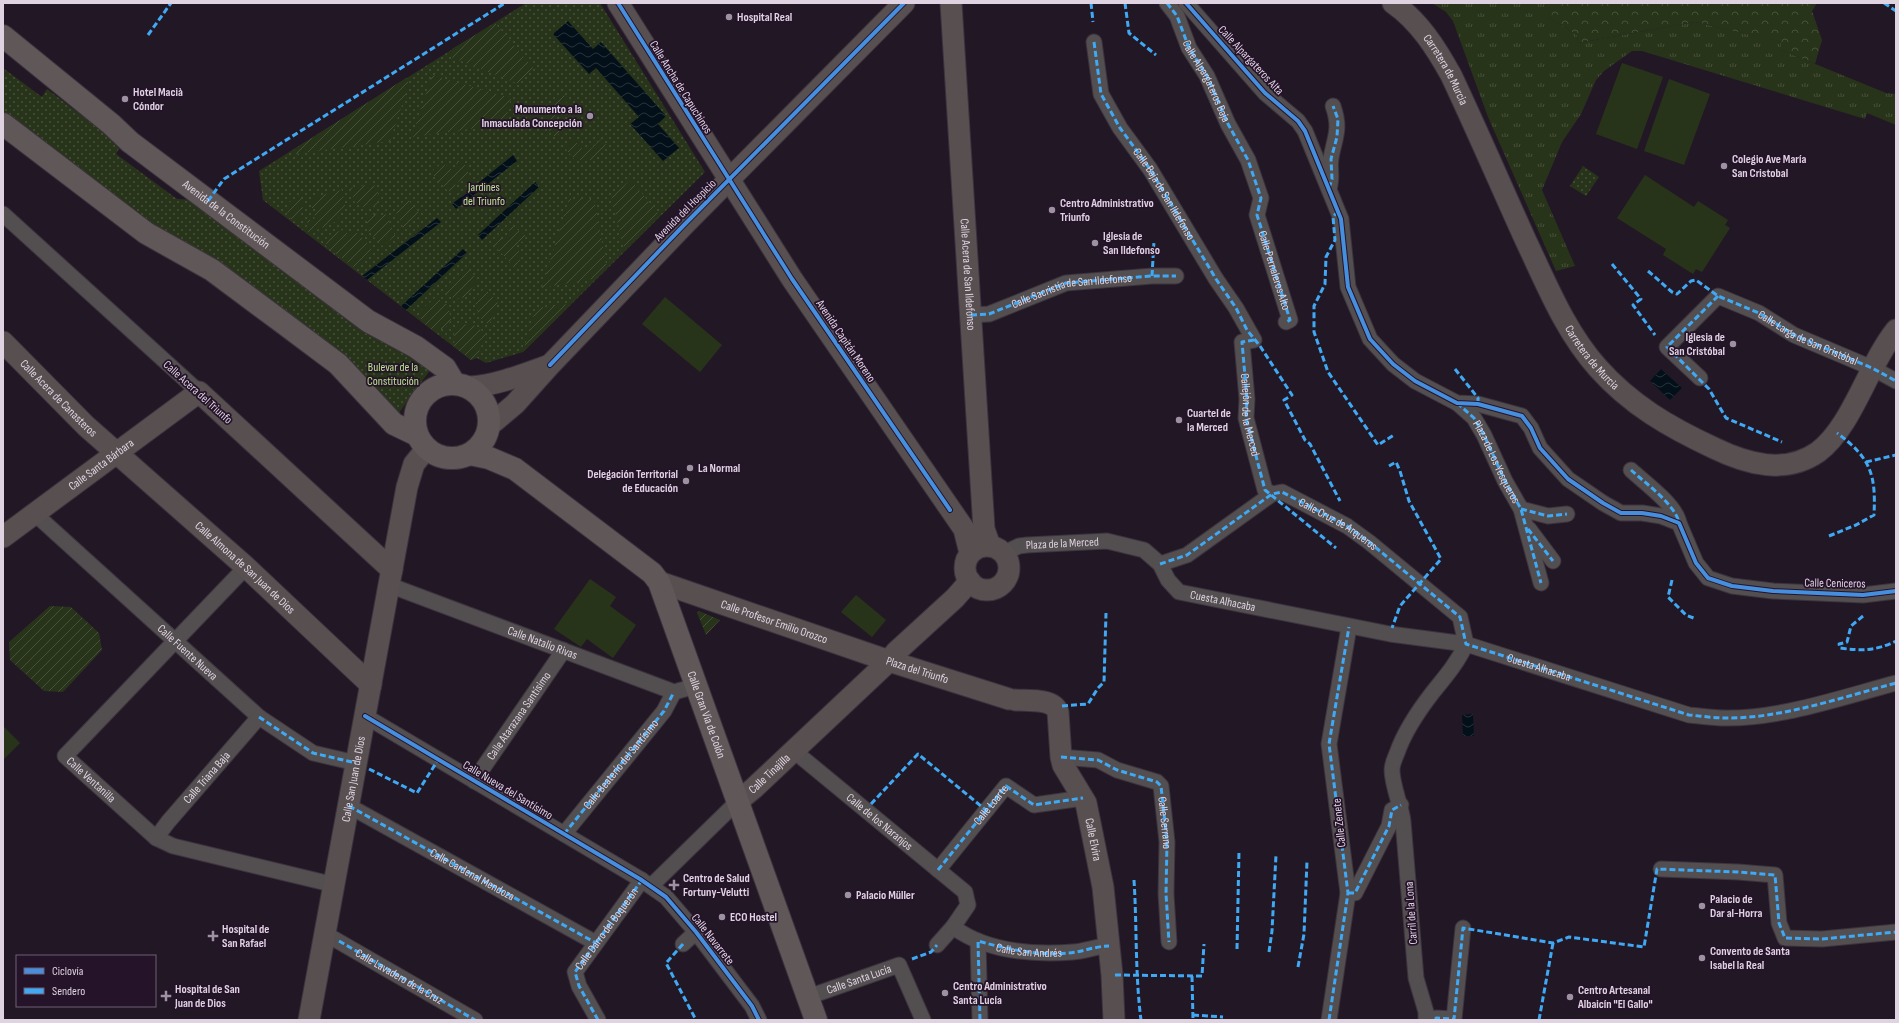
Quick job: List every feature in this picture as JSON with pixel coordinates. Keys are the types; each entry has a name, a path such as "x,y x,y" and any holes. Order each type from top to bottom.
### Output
{"main road":[{"name":"Calle Ancha de Capuchinos","path":"618,3 729,180"},
{"name":"Avenida del Hospicio","path":"489,427 515,404 550,365 684,225 904,3"},
{"name":"Calle Acera de San Ildefonso","path":"951,3 984,530 1004,548"},
{"name":"Carretera de Murcia","path":"1393,3 1414,21 1439,53 1451,75 1552,296 1579,345 1598,368 1622,392 1649,414 1676,430 1740,460 1763,466 1778,466 1794,463 1818,452 1838,433 1872,368 1896,330"},
{"name":"Avenida de la Constitución","path":"3,36 111,124 130,142 368,321 416,347 440,364 462,385"},
{"path":"3,124 146,233 212,270 338,364 394,424 422,441 433,453 442,457 458,458 470,454 485,440 489,427 487,407 481,396 462,385 440,385 426,394 420,402 415,418 422,441"},
{"name":"Avenida Capitán Moreno","path":"729,180 792,279 964,529 970,553"},
{"name":"Calle Acera de Canasteros","path":"3,342 86,426 116,453"},
{"name":"Avenida del Hospicio","path":"462,385 493,384 550,365"},
{"name":"Calle Santa Bárbara","path":"3,537 199,392"},
{"name":"Calle Acera del Triunfo","path":"199,392 390,577"},
{"path":"489,427 515,469"},
{"name":"Calle San Juan de Dios","path":"309,1020 407,487 422,441"},
{"name":"Calle Almona de San Juan de Dios","path":"116,453 246,567 370,685"},
{"path":"470,454 489,458 515,469"},
{"name":"Calle Gran Vía de Colón","path":"515,469 652,573 660,582 737,802 816,1020"},
{"path":"950,510 976,508 982,503"},
{"path":"981,547 1004,548 1009,564 1007,578 1000,586 991,590 983,590 976,587 970,581 966,573 965,566 970,553 981,547"},
{"name":"Plaza del Triunfo","path":"970,581 896,652 889,661 1012,699"},
{"name":"Calle Profesor Emilio Orozco","path":"660,582 889,661"},
{"name":"Calle Tinajilla","path":"737,802 794,751 889,661"},
{"name":"Calle Elvira","path":"1012,699 1051,703 1056,707 1058,712 1061,757 1063,765 1083,798 1103,887 1114,1020"}],"street":[{"name":"Calle Alpargateros Baja","path":"1167,3 1177,16 1189,48 1207,76 1228,124 1248,160 1261,198 1257,215"},
{"path":"1177,16 1188,5"},
{"name":"Calle Alpargateros Alta","path":"1188,5 1265,93 1298,121 1305,131 1341,219 1348,287 1370,339 1392,364 1409,377 1457,404"},
{"name":"Calle Baja de San Ildefonso","path":"1094,42 1101,94 1120,128 1154,175 1254,340"},
{"path":"1328,190 1332,179 1331,159 1337,137 1338,118 1334,106"},
{"name":"Calle Acera del Triunfo","path":"3,214 199,392"},
{"name":"Calle Pernaleros Alto","path":"1257,215 1290,320 1286,322"},
{"name":"Calle Sacristía de San Ildefonso","path":"971,315 989,314 1066,283 1152,276 1176,276"},
{"name":"Calle Larga de San Cristóbal","path":"1700,378 1667,347 1718,296 1759,313 1794,335 1872,368 1896,381"},
{"name":"Callejón de la Merced","path":"1254,340 1242,342 1247,398 1246,418 1265,490 1272,494"},
{"path":"1457,404 1478,404 1522,416 1540,448 1568,479 1603,503 1621,513 1642,513 1661,516 1679,523"},
{"name":"Plaza de Los Yesqueros","path":"1457,404 1474,418 1484,435 1504,481 1521,508 1541,583"},
{"name":"Calle Ceniceros","path":"1630,470 1662,498 1678,517 1679,523 1696,563 1708,578 1732,586 1772,591 1863,595 1896,591"},
{"name":"Calle Cruz de Arqueros","path":"1272,494 1282,492 1347,526 1369,542 1460,617 1466,644"},
{"path":"1160,564 1186,556 1272,494"},
{"path":"1521,508 1548,516 1567,514"},
{"name":"Calle Fuente Nueva","path":"35,514 259,717 312,753 356,763"},
{"name":"Plaza de Los Yesqueros","path":"1527,527 1553,561"},
{"name":"Plaza de la Merced","path":"1004,548 1107,541 1144,550 1160,564"},
{"name":"Cuesta Alhacaba","path":"1160,564 1168,580 1179,592 1349,627 1466,644 1688,715 1718,718 1756,716 1786,711 1896,684"},
{"name":"Calle Ventanilla","path":"246,567 65,756 156,838 172,846 335,885"},
{"name":"Calle Natalio Rivas","path":"390,577 563,650 674,692"},
{"name":"Calle Zenete","path":"1329,1020 1348,893 1329,744 1349,627"},
{"name":"Carril de la Lona","path":"1432,1019 1426,1012 1416,978 1401,805 1392,773 1392,766 1402,739 1432,694 1460,659 1466,644"},
{"name":"Calle Atarazana Santísimo","path":"474,781 560,657 563,650"},
{"path":"674,692 696,686"},
{"name":"Calle Beaterío del Santísimo","path":"564,834 664,711 674,692"},
{"name":"Calle Nueva del Santísimo","path":"365,716 646,883"},
{"name":"Calle Triana Baja","path":"156,838 168,822 259,717"},
{"name":"Calle de los Naranjos","path":"794,751 965,892 968,905 953,927"},
{"name":"Calle Serrano","path":"1061,757 1098,760 1117,770 1157,782 1161,786 1167,842 1166,894 1169,942"},
{"name":"Calle Loarte","path":"938,870 1006,786 1034,804 1083,798"},
{"name":"Calle Tinajilla","path":"646,883 737,802"},
{"path":"1348,893 1355,893 1389,826 1392,810 1401,805"},
{"name":"Calle Cardenal Mendoza","path":"349,806 596,943"},
{"path":"1661,869 1775,875 1779,923 1785,938 1822,939 1896,932"},
{"name":"Calle Navarrete","path":"646,883 666,897 696,932 752,1006 758,1020"},
{"name":"Calle Darro del Boquerón","path":"598,1020 579,986 575,972 596,943 646,883"},
{"path":"937,945 953,927"},
{"name":"Calle San Andrés","path":"953,927 968,938 1004,949 1038,953 1075,952 1109,946"},
{"path":"1432,1019 1454,1019 1464,928"},
{"path":"683,944 696,932"},
{"name":"Calle Lavadero de la Cruz","path":"324,934 475,1020"},
{"path":"978,941 980,1020"},
{"name":"Calle Santa Lucía","path":"808,997 899,965 923,1020"}],"green space":[{"name":"Jardines del Triunfo","path":"526,3 600,3 705,172 523,352 486,363 477,358 471,360 263,200 259,171"},
{"path":"1432,3 1548,3 1548,17 1577,35 1578,43 1695,22 1782,42 1781,50 1886,93 1896,94 1896,125 1867,113 1865,119 1642,51 1632,51 1604,71 1596,80 1581,114 1562,142 1542,190 1575,266 1556,271 1488,117 1453,21 1446,12"},
{"path":"1548,3 1817,3 1812,11 1822,40 1815,64 1781,50 1781,42 1695,22 1578,43 1577,35 1548,17"},
{"path":"495,23 533,68 519,84 451,57 452,49"},
{"path":"1622,63 1663,77 1637,149 1596,134"},
{"name":"Bulevar de la Constitución","path":"3,68 42,97 47,89 121,145 116,154 177,199 194,200 431,369 398,414 155,228 3,116"},
{"path":"432,75 511,98 505,124 412,137"},
{"path":"406,78 409,84 390,141 294,154 293,150"},
{"path":"1669,79 1710,94 1684,165 1644,151"},
{"path":"564,95 568,101 557,110 557,118 565,128 555,137 544,124 547,106"},
{"path":"601,139 606,145 593,160 575,160 565,148 574,140 582,149 591,149"},
{"path":"463,161 471,178 467,181 463,178 455,184 457,188 455,191 448,191 432,174 435,167 446,165 452,170 458,168 456,162"},
{"path":"1583,166 1599,177 1586,196 1570,186"},
{"path":"1645,175 1694,207 1698,201 1728,220 1725,225 1730,228 1702,272 1696,269 1693,274 1663,255 1666,249 1617,218"},
{"path":"631,180 660,216 625,251 611,196"},
{"path":"371,184 375,186 380,198 375,200 377,204 366,209 359,203 355,203 351,188"},
{"path":"342,190 345,206 339,212 339,220 310,233 306,230 308,220 314,220 316,209 311,208 314,197"},
{"path":"301,199 304,202 300,219 295,222 287,216 289,202"},
{"path":"569,199 594,199 607,269 597,278 542,288"},
{"path":"408,200 421,215 404,229 395,210 400,208 399,204"},
{"path":"380,212 382,216 386,214 395,236 382,246 366,228 368,218"},
{"path":"511,225 526,236 523,242 519,241 516,249 522,254 519,263 514,267 495,246 495,240 499,236 503,240 510,233 509,227"},
{"path":"342,230 347,233 358,233 374,252 355,268 326,246 327,236"},
{"path":"464,270 469,271 477,280 466,297 455,299 445,292 446,287"},
{"path":"484,288 498,303 489,325 477,316 478,311 475,302"},
{"path":"436,297 450,307 449,311 451,320 445,329 440,329 436,333 421,321 421,310"},
{"path":"665,297 722,345 700,372 642,324"},
{"path":"571,304 523,352 536,308"},
{"path":"472,324 486,334 477,357 471,360 453,346 455,340 454,334 460,325"},
{"path":"590,579 616,597 610,606 636,625 613,658 587,639 581,647 554,629"},
{"path":"856,595 886,620 872,637 841,612"},
{"path":"50,606 71,607 99,633 102,650 63,692 44,691 10,660 9,642"},
{"path":"699,611 720,620 706,635 697,613"},
{"path":"3,726 20,743 3,760"}],"water":[{"path":"568,21 593,49 601,42 666,116 658,124 679,148 663,161 630,124 639,117 596,68 589,74 553,34"},
{"path":"513,155 517,161 456,209 452,204"},
{"path":"535,182 539,187 482,240 478,235"},
{"path":"437,218 441,222 367,280 362,276"},
{"path":"463,249 467,253 406,310 401,306"},
{"path":"1661,369 1682,388 1670,400 1650,381"},
{"path":"1473,714 1474,736 1463,736 1462,715"}],"marked path":[{"path":"148,35 171,3"},
{"path":"208,201 224,179 505,3"},
{"path":"1091,3 1093,22"},
{"path":"1125,3 1129,33 1156,55"},
{"path":"1167,3 1177,16 1189,48 1207,76 1228,124 1248,160 1261,198 1257,215 1290,320 1286,322"},
{"path":"1884,3 1896,11"},
{"path":"1094,42 1101,94 1120,128 1150,169 1216,279 1236,308 1247,330 1260,346 1292,395 1284,400 1305,440 1310,444 1340,501"},
{"path":"1329,188 1332,179 1331,159 1337,137 1338,119 1333,106"},
{"path":"1338,211 1333,217 1335,240 1326,257 1325,284 1314,306 1314,332 1328,372 1378,445 1394,435"},
{"path":"1152,276 1154,241"},
{"path":"1612,264 1641,299 1633,305 1655,335"},
{"path":"1648,271 1672,292 1677,294 1691,281 1696,280 1718,296 1759,313 1794,335 1872,368 1896,381"},
{"path":"971,315 989,314 1066,283 1152,276 1176,276"},
{"path":"1718,296 1667,347 1709,389 1726,418 1782,442"},
{"path":"1254,340 1242,342 1247,399 1246,418 1265,490 1336,548"},
{"path":"1455,369 1478,398 1478,404"},
{"path":"1457,403 1474,418 1484,435 1505,481 1521,509 1541,583"},
{"path":"1829,536 1856,525 1874,515 1874,489 1869,468 1857,451 1837,433"},
{"path":"1866,462 1896,455"},
{"path":"1389,466 1396,462 1409,501 1441,559 1400,606 1392,628"},
{"path":"1631,470 1666,501 1677,516 1679,523"},
{"path":"1160,564 1187,555 1272,494 1282,492 1347,526 1369,542 1460,617 1466,644 1689,715 1725,718 1767,715 1811,706 1896,683"},
{"path":"1521,509 1548,516 1567,514"},
{"path":"1528,529 1553,561"},
{"path":"1672,580 1668,597 1686,615 1696,619"},
{"path":"1062,706 1088,704 1098,688 1104,682 1106,613"},
{"path":"1863,616 1851,626 1847,642 1839,644 1840,648 1855,650 1868,649 1882,647 1896,641"},
{"path":"1329,1020 1348,893 1329,744 1349,627"},
{"path":"564,834 664,711 674,692"},
{"path":"259,717 313,753 356,763"},
{"path":"871,804 918,754 987,811"},
{"path":"1061,757 1098,760 1117,770 1157,782 1161,786 1167,842 1166,894 1169,942"},
{"path":"369,769 417,793 438,760"},
{"path":"938,870 1006,786 1034,805 1083,798"},
{"path":"1348,893 1355,893 1389,826 1392,810 1401,805"},
{"path":"349,806 596,943"},
{"path":"1237,949 1239,851"},
{"path":"1269,952 1272,931 1276,855"},
{"path":"1298,967 1304,934 1307,861"},
{"path":"1436,1020 1436,1018 1454,1019 1463,928 1553,943 1569,937 1644,947 1657,869 1775,875 1779,923 1785,938 1822,939 1896,932"},
{"path":"598,1020 579,986 575,972 642,880"},
{"path":"1134,880 1138,985 1141,1020"},
{"path":"339,941 475,1020"},
{"path":"980,1020 978,941 1014,950 1051,954 1076,952 1109,946"},
{"path":"1539,1020 1553,943"},
{"path":"683,944 666,963 696,1020"},
{"path":"1115,975 1202,976 1204,944"},
{"path":"912,959 931,952 937,945"},
{"path":"1192,976 1193,1020"},
{"path":"1193,1015 1223,1017"}],"cycle path":[{"path":"618,3 792,279 950,510"},
{"path":"550,365 684,225 904,3"},
{"path":"1186,3 1265,93 1298,121 1305,131 1341,219 1348,287 1370,339 1393,364 1415,381 1457,403 1478,404 1522,416 1531,428 1540,448 1568,479 1603,503 1621,513 1642,513 1661,516 1679,523 1696,563 1708,578 1732,586 1773,591 1863,595 1896,591"},
{"path":"365,716 640,879 666,897 696,932 752,1006 759,1020"}],"place":[{"name":"Hospital Real","path":"729,17"},
{"name":"Hotel Macià Cóndor","path":"125,99"},
{"name":"Monumento a la Inmaculada Concepción","path":"590,116"},
{"name":"Colegio Ave María San Cristobal","path":"1724,166"},
{"name":"Centro Administrativo Triunfo","path":"1052,210"},
{"name":"Iglesia de San Ildefonso","path":"1095,243"},
{"name":"Iglesia de San Cristóbal","path":"1733,344"},
{"name":"Cuartel de la Merced","path":"1179,420"},
{"name":"La Normal","path":"690,468"},
{"name":"Delegación Territorial de Educación","path":"686,481"},
{"name":"Centro de Salud Fortuny-Velutti","path":"674,885"},
{"name":"Palacio Müller","path":"848,895"},
{"name":"Palacio de Dar al-Horra","path":"1702,906"},
{"name":"ECO Hostel","path":"722,917"},
{"name":"Hospital de San Rafael","path":"213,936"},
{"name":"Convento de Santa Isabel la Real","path":"1702,958"},
{"name":"Centro Administrativo Santa Lucía","path":"945,993"},
{"name":"Hospital de San Juan de Dios","path":"166,996"},
{"name":"Centro Artesanal Albaicín \"El Gallo\"","path":"1570,997"}]}
